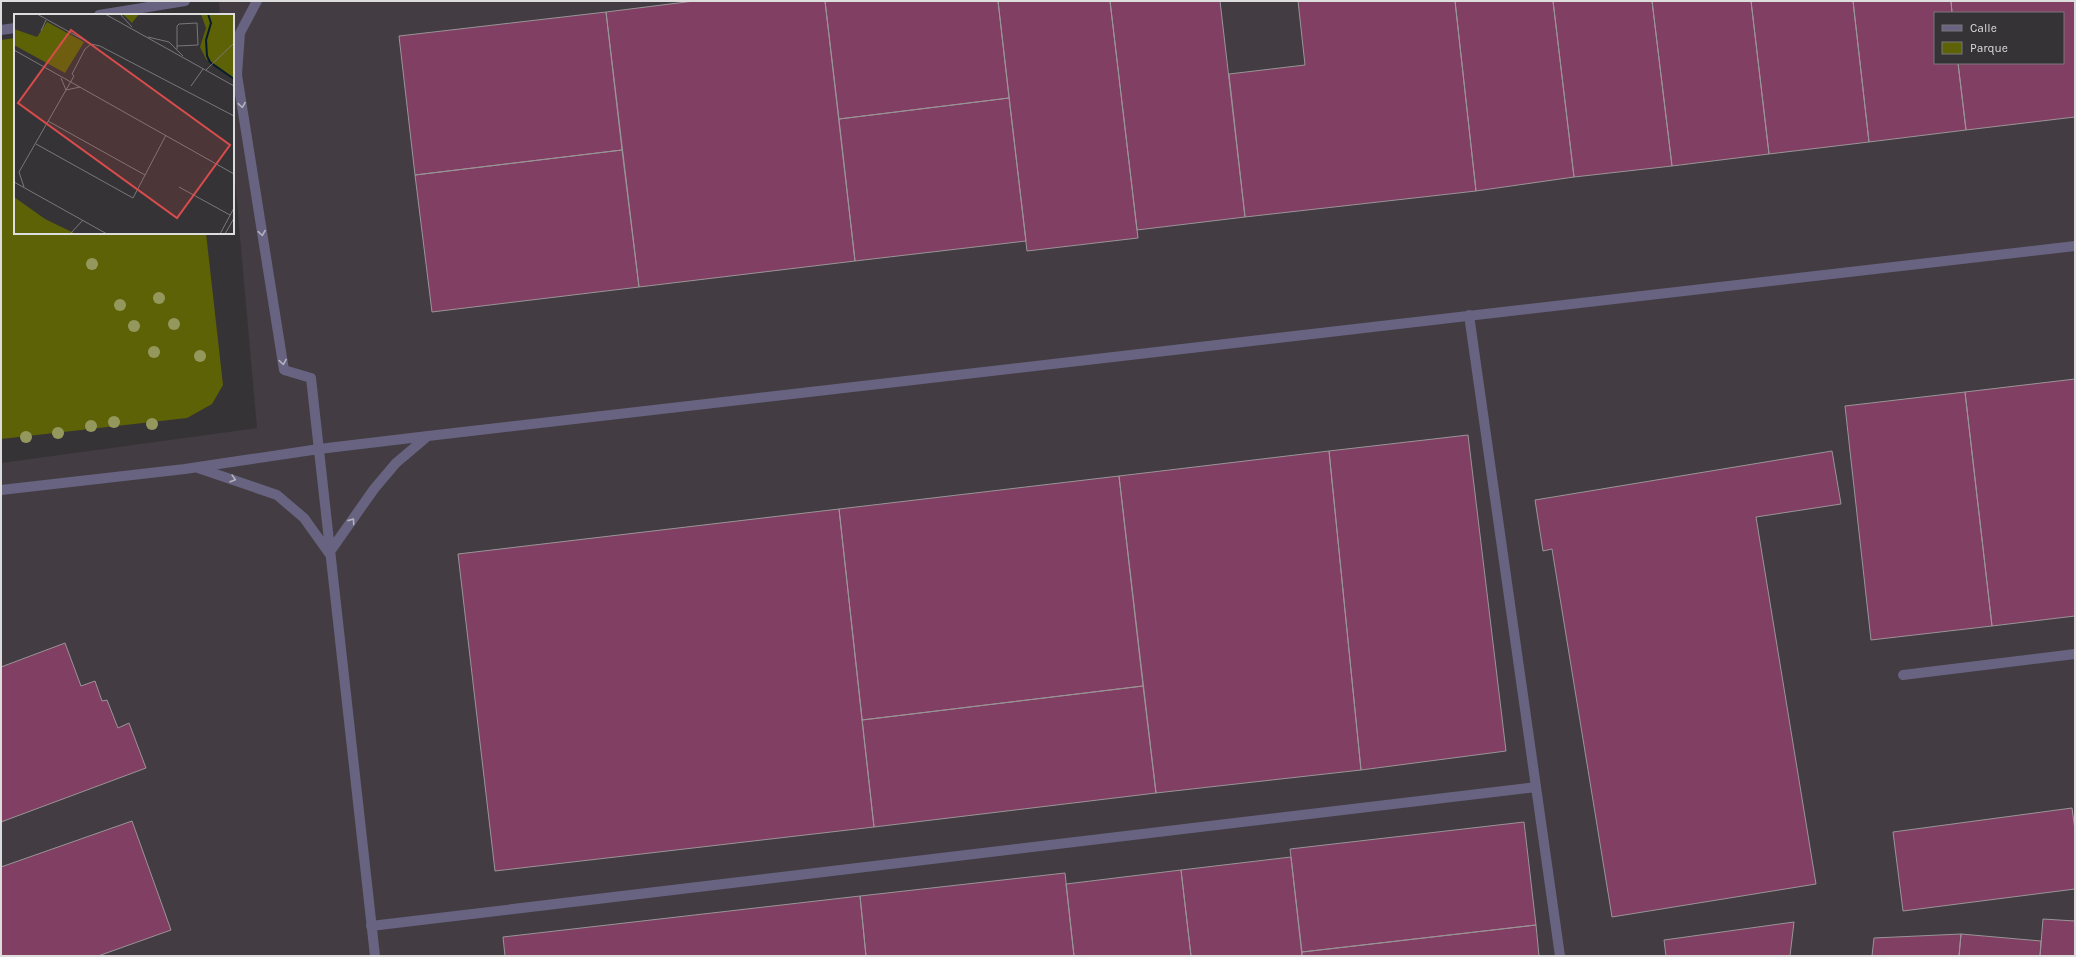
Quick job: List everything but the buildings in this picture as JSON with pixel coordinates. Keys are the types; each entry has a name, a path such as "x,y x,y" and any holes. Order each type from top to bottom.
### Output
{"street":[{"path":"105,14 186,1"},
{"path":"257,1 240,33 237,75 284,370 311,378 329,553 375,956"},
{"path":"1,30 14,28"},
{"path":"1,490 196,467 319,449 428,436 2075,246"},
{"path":"1469,315 1560,956"},
{"path":"329,553 374,489 396,463 428,436"},
{"path":"196,467 277,495 304,518 329,553"},
{"path":"1903,676 2075,654"},
{"path":"371,926 1536,787"}],"shaded area":[{"path":"219,1 2075,1 2075,956 1,956 1,463 257,428 234,169 234,14 220,14"}],"green space":[{"path":"14,38 14,234 206,234 223,385 212,404 187,418 1,439 1,40"}]}
